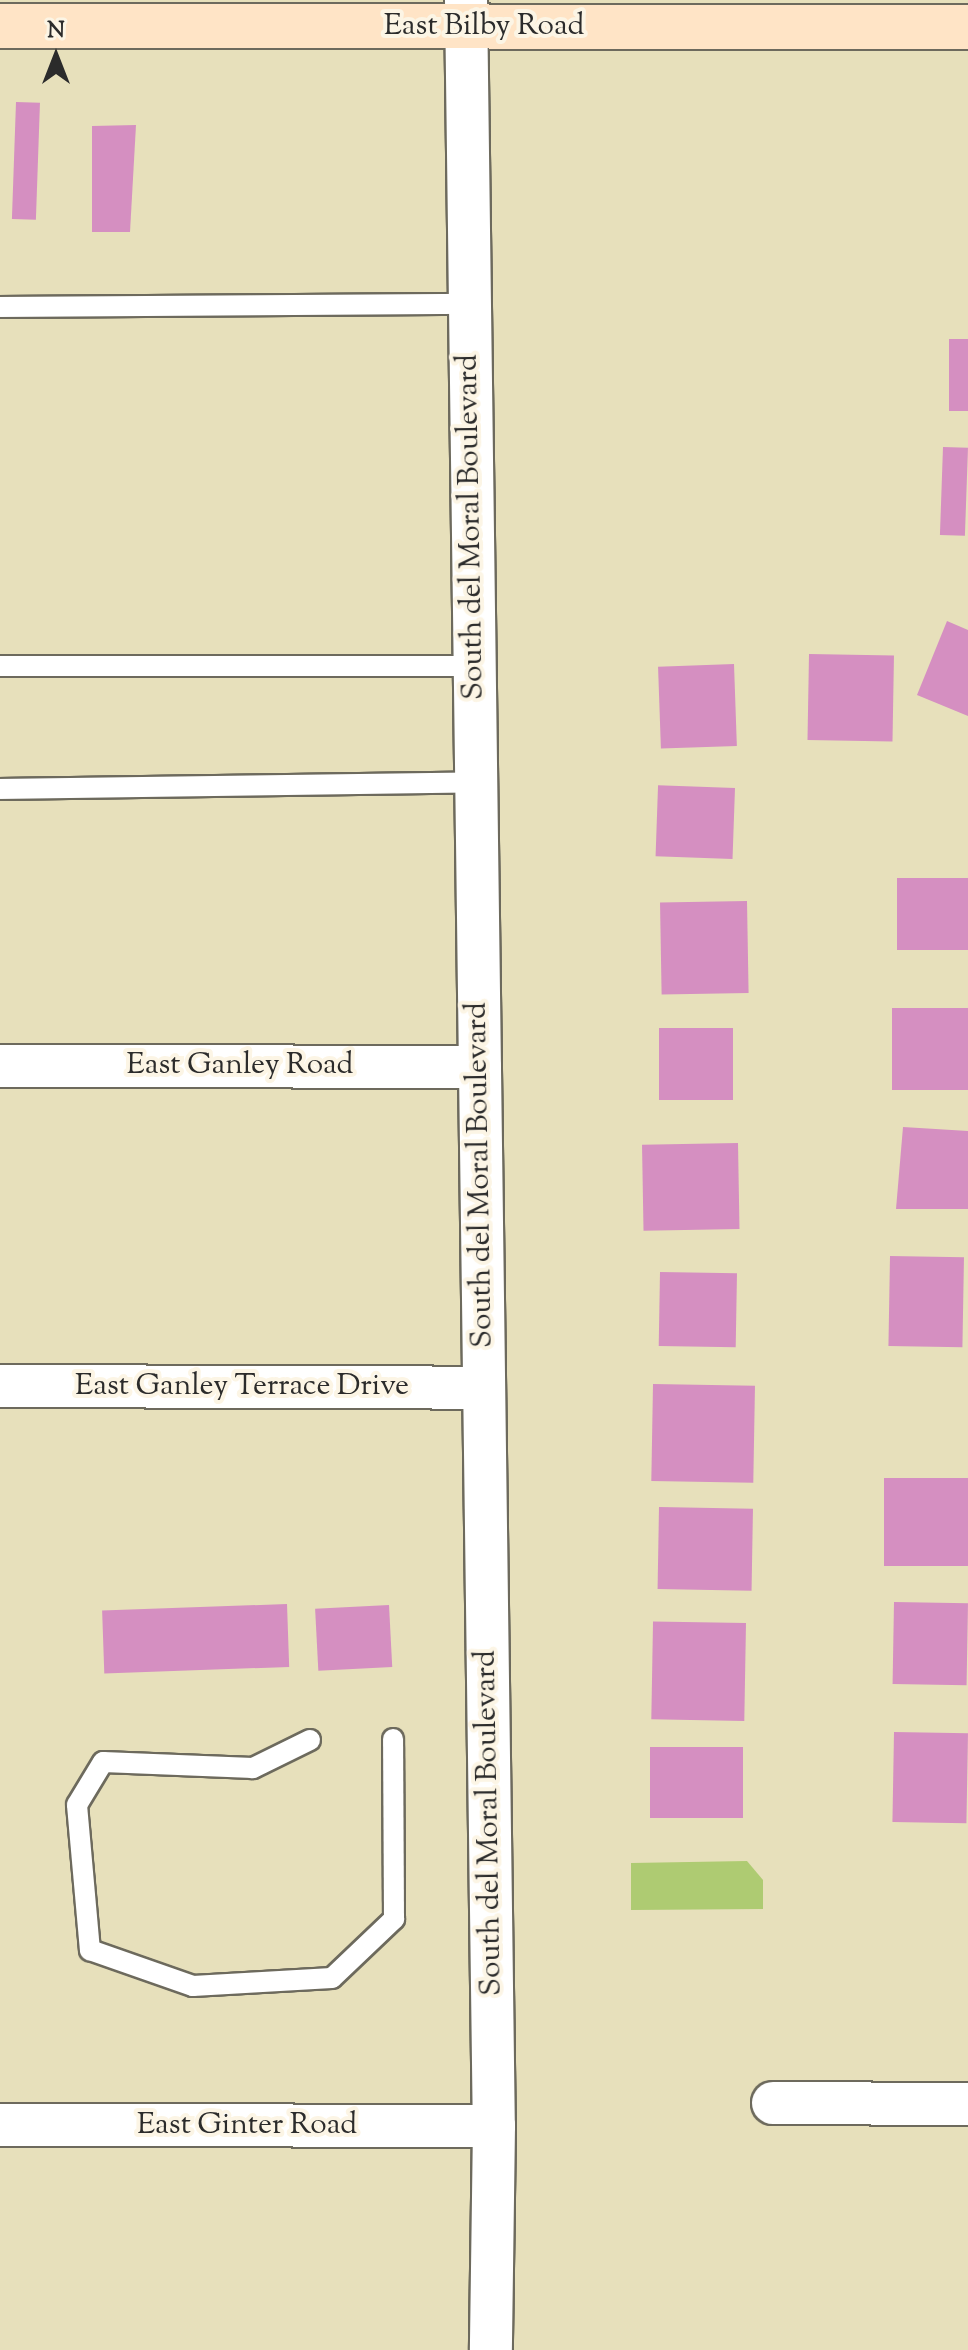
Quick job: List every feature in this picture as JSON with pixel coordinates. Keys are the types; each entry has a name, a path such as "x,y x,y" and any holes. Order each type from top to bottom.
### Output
{"street":[{"name":"East Bilby Road","path":"0,26 134,14 466,14 968,27"},
{"name":"South del Moral Boulevard","path":"466,14 494,2126 491,2350"},
{"name":"East Ganley Road","path":"0,1066 480,1067"},
{"name":"East Ganley Terrace Drive","path":"0,1386 484,1388"},
{"path":"773,2103 968,2104"},
{"name":"East Ginter Road","path":"0,2125 494,2126"}],"lane":[{"path":"0,307 469,304"},
{"path":"0,666 474,666"},
{"path":"0,789 475,782"},
{"path":"310,1740 253,1768 103,1762 77,1805 90,1950 193,1986 332,1978 394,1919 393,1739"}],"green space":[{"path":"747,1861 763,1880 763,1909 631,1910 631,1863"}],"building":[{"path":"16,102 40,103 36,220 12,219"},
{"path":"136,125 130,232 92,232 92,126"},
{"path":"949,339 968,339 968,411 949,411"},
{"path":"943,447 968,448 965,536 940,535"},
{"path":"947,621 968,630 968,716 917,695"},
{"path":"809,654 894,655 892,741 807,740"},
{"path":"734,664 737,746 661,749 658,667"},
{"path":"658,785 735,788 733,859 656,856"},
{"path":"897,878 968,878 968,950 897,950"},
{"path":"747,901 749,993 662,995 660,903"},
{"path":"892,1008 968,1008 968,1090 892,1090"},
{"path":"659,1028 733,1028 733,1100 659,1100"},
{"path":"903,1127 968,1131 968,1209 896,1209"},
{"path":"738,1143 740,1229 644,1231 642,1145"},
{"path":"890,1256 964,1257 962,1347 888,1346"},
{"path":"660,1272 737,1273 736,1347 659,1346"},
{"path":"653,1384 755,1386 753,1483 651,1481"},
{"path":"884,1478 968,1478 968,1566 884,1566"},
{"path":"659,1507 753,1509 752,1591 658,1589"},
{"path":"894,1602 968,1603 967,1685 893,1684"},
{"path":"287,1604 289,1667 104,1673 102,1610"},
{"path":"389,1605 392,1667 318,1671 315,1609"},
{"path":"653,1621 746,1623 744,1721 651,1719"},
{"path":"894,1732 968,1733 966,1823 892,1822"},
{"path":"650,1747 743,1747 743,1818 650,1818"}]}
